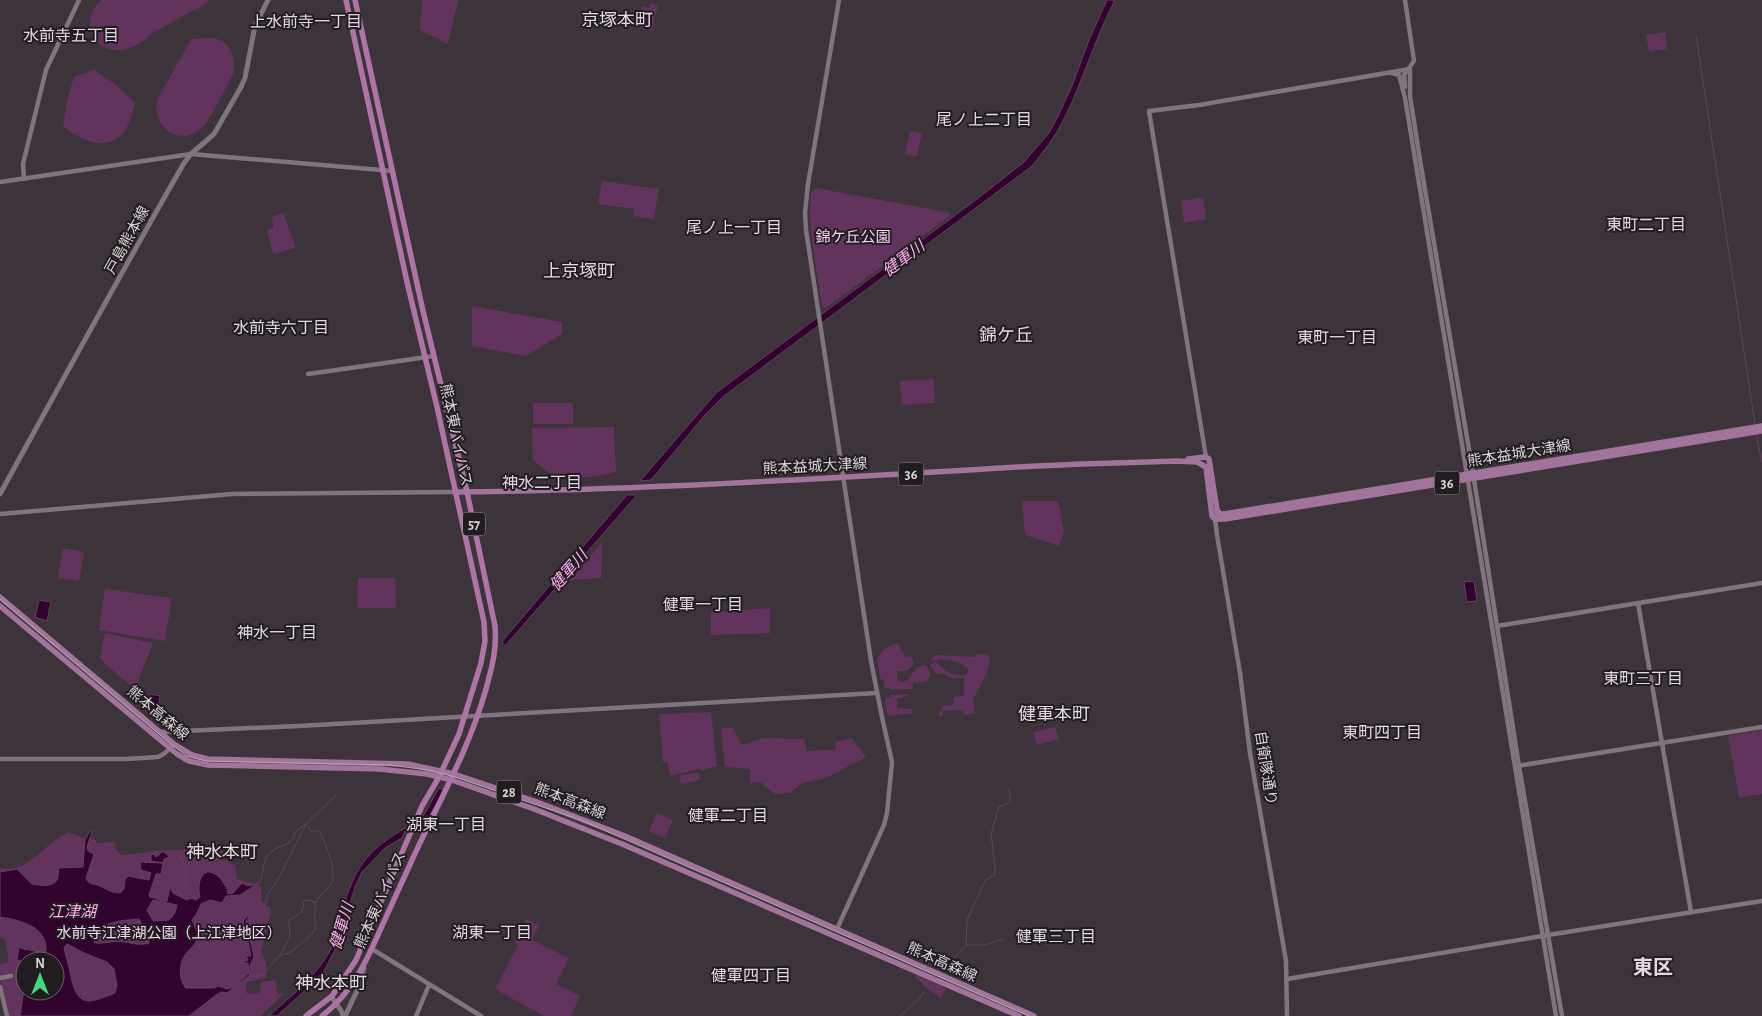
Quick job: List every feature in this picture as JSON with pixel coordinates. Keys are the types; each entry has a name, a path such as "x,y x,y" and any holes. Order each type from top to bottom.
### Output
{"highway":[{"name":"熊本東バイパス","path":"306,1016 332,996 356,960 422,806 439,777 459,734 481,663 485,641 484,622 426,359 407,282 346,0"},
{"name":"熊本東バイパス","path":"322,1016 336,1005 350,988 365,964 418,846 453,777 479,715 496,644 495,626 467,492 434,356 355,0"}],"main road":[{"name":"戸島熊本線","path":"0,494 96,317 116,286 184,163 191,154 214,134 241,87 245,78 255,26 268,0"},
{"name":"熊本益城大津線","path":"1474,476 1762,426"},
{"name":"熊本益城大津線","path":"1218,510 1220,514 1224,514 1762,431"},
{"name":"熊本益城大津線","path":"1176,461 1206,457"},
{"path":"1206,457 1211,511 1216,522"},
{"path":"1206,457 1211,462 1218,510"},
{"name":"熊本益城大津線","path":"455,492 647,488 1019,467 1176,461 1197,462 1206,467"},
{"name":"熊本益城大津線","path":"1216,522 1467,477"},
{"name":"熊本高森線","path":"0,597 160,732 172,746 192,755 208,759 408,764 442,770 453,777 622,844 1019,1016"},
{"name":"熊本高森線","path":"0,606 189,761 208,765 379,769 428,774 439,777 453,777 537,802 599,826 1034,1016"},
{"path":"344,1016 362,979 365,964"},
{"path":"332,996 344,1016"}],"street":[{"path":"24,180 23,164 46,70 79,0"},
{"path":"837,929 884,826 892,762 877,693 806,230 806,203 839,0"},
{"path":"1405,0 1414,61 1404,75 1405,98"},
{"path":"1206,457 1149,111 1410,69"},
{"path":"1410,69 1410,96 1498,626 1517,766"},
{"path":"1392,73 1399,75 1405,98 1492,627 1562,1016"},
{"path":"0,182 24,180 191,154 392,171"},
{"path":"308,374 426,359 434,356"},
{"path":"0,514 232,494 455,492"},
{"path":"1216,522 1218,510"},
{"name":"自衛隊通り","path":"1216,522 1250,753 1286,960 1287,1016"},
{"path":"1492,627 1762,583"},
{"path":"1638,604 1691,912"},
{"path":"160,732 877,693"},
{"path":"1517,766 1762,727"},
{"path":"0,759 127,759 158,757 172,746"},
{"path":"1287,979 1762,901"},
{"path":"1546,935 1556,1016"},
{"path":"372,949 481,1016"},
{"path":"0,978 11,976"},
{"path":"416,1016 429,985"},
{"path":"0,987 7,1016"}],"green space":[{"path":"102,0 209,0 207,3 147,36 148,38 138,44 119,50 109,49 101,45 91,31 91,15 95,7"},
{"path":"422,0 458,0 448,44 420,30"},
{"path":"651,3 658,5 652,30 639,27 642,6 649,8"},
{"path":"1665,32 1667,49 1649,51 1646,35"},
{"path":"192,38 211,38 223,42 231,51 234,69 233,75 205,124 193,134 184,136 176,135 162,126 158,118 157,108 158,98"},
{"path":"94,70 115,84 135,103 124,132 118,138 104,143 89,141 75,135 63,126 67,100 74,77"},
{"path":"910,131 922,133 917,157 905,154"},
{"path":"602,181 659,189 654,219 633,216 634,209 598,204"},
{"name":"錦ケ丘公園","path":"816,188 947,212 951,215 826,308 822,307 811,236 811,192"},
{"path":"1203,197 1206,219 1184,223 1181,201"},
{"path":"283,213 296,248 273,254 267,230 274,228 271,217"},
{"path":"472,306 562,322 562,334 526,356 472,346"},
{"path":"934,379 935,403 902,405 900,381"},
{"path":"533,403 573,403 573,424 533,424"},
{"path":"614,427 616,472 586,477 570,478 556,476 533,460 532,428"},
{"path":"1022,501 1058,501 1064,531 1059,546 1025,535"},
{"path":"602,542 601,578 571,580"},
{"path":"63,548 84,552 79,581 58,578"},
{"path":"358,578 395,578 396,608 357,608"},
{"path":"105,589 172,598 165,641 99,630"},
{"path":"770,608 770,633 711,635 711,612"},
{"path":"105,633 153,643 135,689 104,663 100,657"},
{"path":"897,643 906,657 911,656 913,665 907,671 897,671 897,680 901,682 908,680 914,671 921,666 924,665 928,668 930,675 927,681 913,683 913,689 891,690 890,688 884,688 884,680 880,679 877,659 884,649"},
{"path":"977,654 987,655 990,659 987,673 973,699 975,713 965,715 963,710 943,711 942,716 938,716 943,706 953,705 954,697 964,696 964,678 936,673 930,666 931,664 936,662 946,670 957,675 966,675 968,668 956,661 933,661 931,659 936,655 976,657"},
{"path":"910,694 897,698 897,708 912,709 912,713 888,716 885,703 886,698 891,698 891,695"},
{"path":"711,712 717,766 701,771 700,769 670,776 667,762 663,762 659,714"},
{"path":"1055,727 1059,739 1037,745 1033,732"},
{"path":"721,728 733,728 742,745 764,738 804,739 807,751 835,750 836,742 852,738 866,757 826,778 803,783 790,793 775,794 760,782 750,783 750,769 725,767"},
{"path":"1762,730 1762,794 1739,798 1728,736"},
{"path":"698,772 700,780 681,784 679,776"},
{"path":"657,813 673,820 665,838 649,831"},
{"name":"水前寺江津湖公園（上江津地区）","path":"69,832 85,839 91,838 96,840 96,843 115,842 115,848 121,855 168,850 223,851 223,859 235,865 237,879 261,886 261,901 271,911 261,952 266,964 266,978 247,982 246,993 260,994 261,982 275,980 278,994 285,993 260,1016 9,1016 0,978 0,964 9,962 5,939 0,937 0,868 11,869 29,862 52,842"},
{"path":"526,919 539,925 532,940 569,958 556,984 580,996 571,1016 544,1016 495,989 518,945 515,943"},
{"path":"916,975 946,988 941,998 929,990 915,977"}],"water":[{"name":"健軍川","path":"1107,0 1115,0 1077,91 1056,133 1032,166 724,396 705,415 651,480 640,481 717,392 1023,163 1049,133 1058,116"},
{"name":"健軍川","path":"627,495 637,495 505,646 502,642 510,632"},
{"path":"1474,581 1477,601 1467,602 1464,582"},
{"path":"39,600 51,602 47,621 35,617"},
{"path":"150,694 160,696 158,711 148,709"},
{"path":"439,788 444,790 426,822 420,827 420,822"},
{"name":"健軍川","path":"407,827 402,838 385,848 362,872 355,887 338,944 324,971 277,1016 269,1016 303,985 325,959 335,940 352,883 364,862 372,852 393,835"},
{"name":"江津湖","path":"90,831 92,832 87,847 88,851 94,854 86,878 90,883 109,891 120,893 124,889 125,880 128,876 149,880 151,873 141,870 140,862 163,863 151,861 151,855 154,854 156,857 161,852 170,857 164,859 161,874 156,874 150,897 167,901 170,887 173,893 187,900 191,898 196,900 200,897 199,883 206,872 215,874 228,890 227,893 232,894 242,883 249,886 260,882 240,895 226,896 222,903 210,900 201,904 192,920 197,938 185,955 181,967 182,981 186,988 214,988 219,986 227,989 234,987 249,973 248,963 242,963 248,960 246,956 251,956 243,921 249,916 246,922 248,928 259,921 249,936 254,956 250,966 250,975 227,993 221,992 216,995 189,1016 20,1016 22,1001 65,1001 65,952 74,986 79,996 90,1001 115,993 117,985 114,969 107,962 67,944 64,948 65,951 46,951 45,941 35,929 28,924 0,917 0,872 17,869 32,884 45,885 55,883 58,879 59,868 83,867 85,840","holes":["153,900 177,905 169,920 153,921 147,910","139,919 149,938 149,943 139,944 117,941 95,943 93,940 97,933 106,925 119,921"]},
{"path":"19,947 34,951 18,951"}],"waterway":[{"path":"1696,35 1755,424"},
{"path":"1756,433 1762,463"},
{"path":"943,970 966,945 967,920 985,881 994,876 995,866 991,834 999,807 1010,802 1008,788"},
{"path":"260,882 268,855 291,841 295,832 336,795"},
{"path":"258,921 269,893 275,885 306,824"},
{"path":"249,975 263,975 279,956 289,953 306,940 315,930 316,902 319,896 331,884 333,872 330,857 319,831 311,831 307,825"},
{"path":"175,854 181,857 186,870 186,887 188,889"},
{"path":"280,955 290,937 289,920 302,911 304,900 316,902"},
{"path":"967,945 986,945 1003,939"},
{"path":"900,1016 924,992"}],"tram line":[{"path":"0,599 187,756 206,761 390,765 428,770 452,776 581,820 1029,1016"}],"district":[{"name":"京塚本町","path":"617,20"},
{"name":"上水前寺一丁目","path":"306,21"},
{"name":"水前寺五丁目","path":"71,35"},
{"name":"尾ノ上二丁目","path":"984,119"},
{"name":"東町二丁目","path":"1646,224"},
{"name":"尾ノ上一丁目","path":"734,227"},
{"name":"上京塚町","path":"579,271"},
{"name":"水前寺六丁目","path":"281,327"},
{"name":"錦ケ丘","path":"1006,335"},
{"name":"東町一丁目","path":"1337,337"},
{"name":"神水二丁目","path":"542,482"},
{"name":"健軍一丁目","path":"703,604"},
{"name":"神水一丁目","path":"277,632"},
{"name":"東町三丁目","path":"1643,678"},
{"name":"健軍本町","path":"1054,714"},
{"name":"東町四丁目","path":"1382,732"},
{"name":"健軍二丁目","path":"728,815"},
{"name":"湖東一丁目","path":"446,824"},
{"name":"神水本町","path":"222,852"},
{"name":"湖東一丁目","path":"492,932"},
{"name":"健軍三丁目","path":"1056,936"},
{"name":"東区","path":"1653,967"},
{"name":"健軍四丁目","path":"751,975"},
{"name":"神水本町","path":"331,983"}]}
